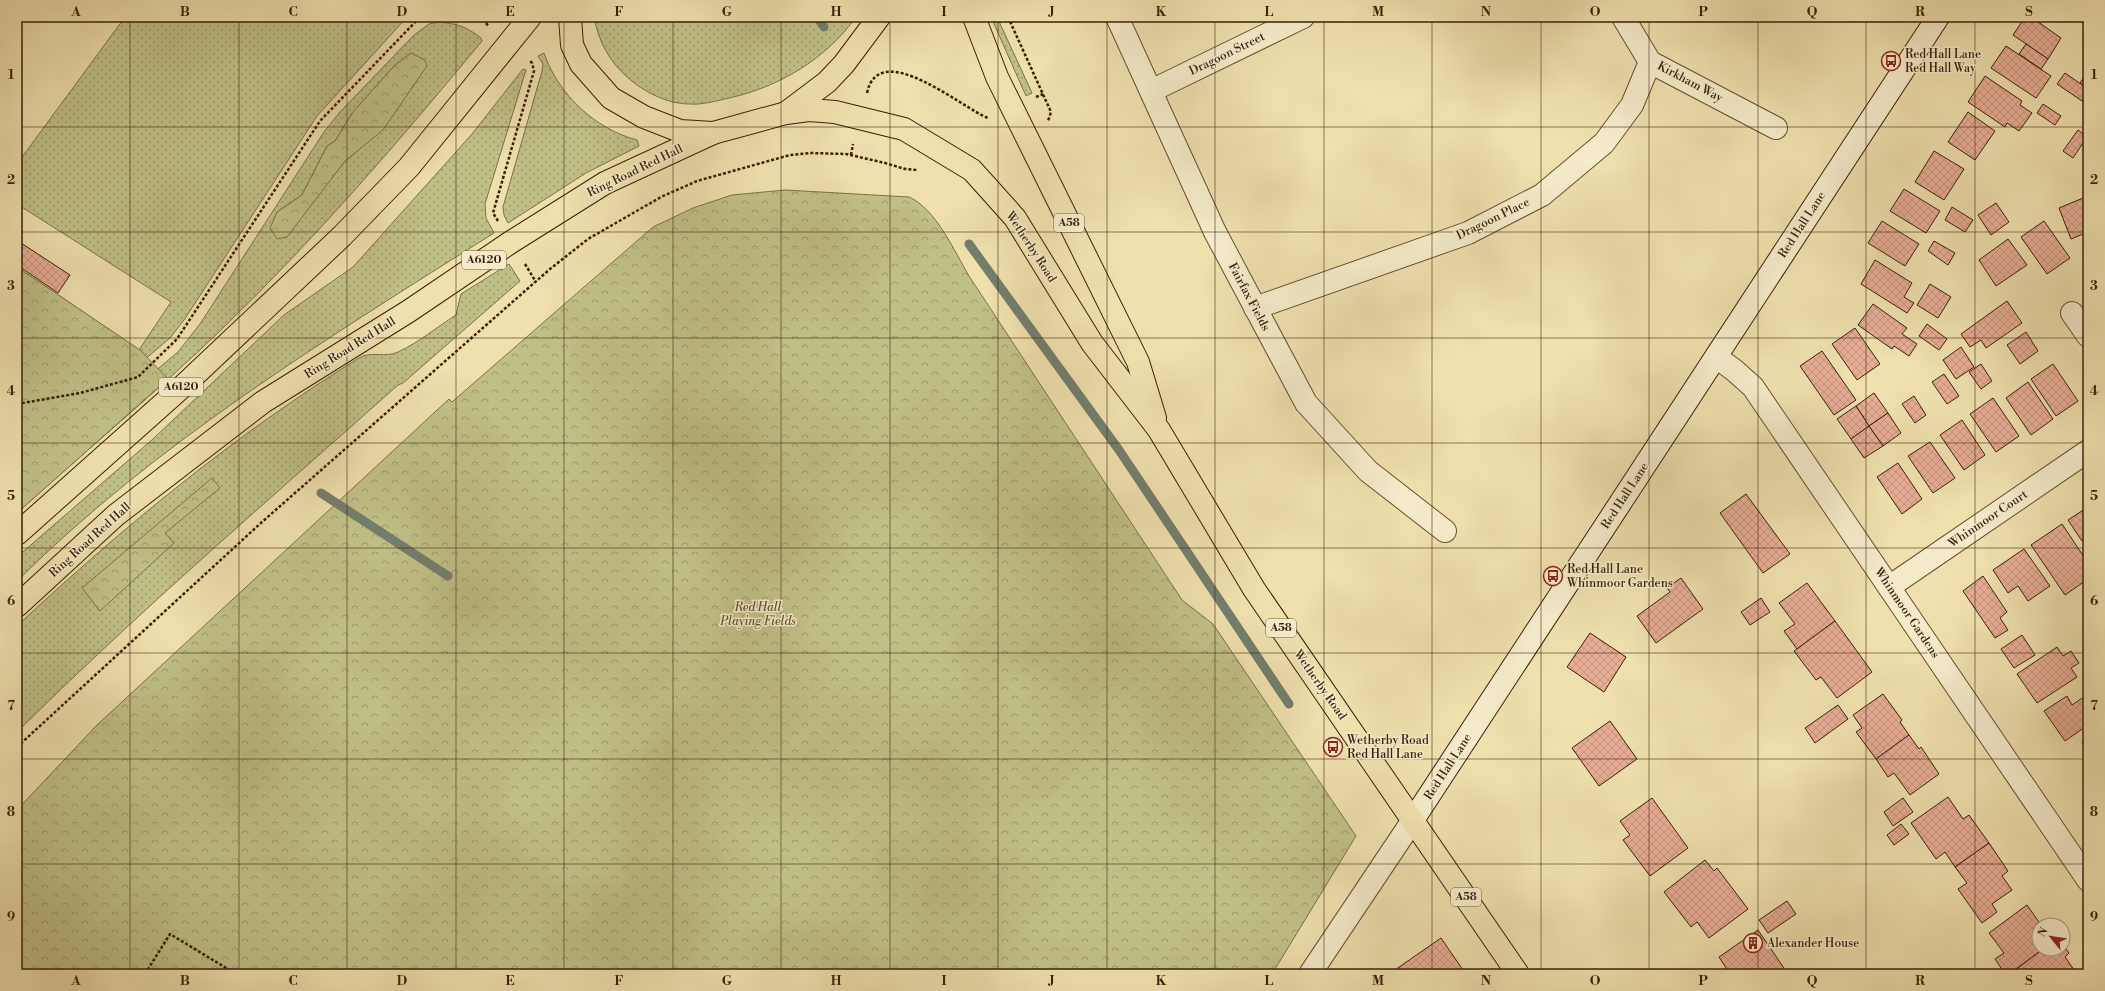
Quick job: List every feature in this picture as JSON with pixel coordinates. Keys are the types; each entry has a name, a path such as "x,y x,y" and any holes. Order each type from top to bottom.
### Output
{"main road":[{"name":"A6120","path":"17,534 182,387 342,236 409,167 530,17"},
{"path":"570,17 572,45 581,64 611,98 644,117 680,131 713,133 786,113 827,82 844,64 879,17"},
{"name":"Wetherby Road","path":"974,17 997,77 1138,362 1159,430"},
{"name":"Wetherby Road","path":"786,113 809,110 835,112 904,130 972,170 1015,218 1092,343 1159,430 1254,589 1414,820 1518,974"},
{"name":"Ring Road Red Hall","path":"17,606 116,515 263,402 409,311 511,242 605,183 713,133"}],"street":[{"name":"Fairfax Fields","path":"1117,17 1214,232 1306,402 1368,471 1445,531"},
{"name":"Dragoon Street","path":"1150,91 1302,17"},
{"name":"Kirkham Way","path":"1623,17 1650,62 1776,128"},
{"name":"Red Hall Lane","path":"1310,974 1414,820 1938,17"},
{"name":"Dragoon Place","path":"1255,308 1468,233 1542,195 1604,143 1632,105 1650,62"},
{"path":"2072,313 2088,336"},
{"name":"Whinmoor Gardens","path":"1716,356 1753,387 2088,880"},
{"name":"Whinmoor Court","path":"1889,587 2088,451"}],"path":[{"path":"17,404 80,392 138,377 178,339 320,121 420,17"},
{"path":"478,17 532,63 534,71 493,212 536,282"},
{"path":"486,23 490,17"},
{"path":"1008,17 1051,112"},
{"path":"866,93 868,84 872,78 889,70 932,85 986,117 992,118"},
{"path":"17,748 262,522 536,282 588,239 661,196 697,181 790,155 810,152 846,154 885,162 905,170"},
{"path":"145,974 170,934 236,974"}],"green space":[{"path":"125,17 407,17 317,116 184,320 170,338 130,372 17,341 17,267 139,350 171,302 17,204 17,164"},
{"path":"594,17 856,17 831,46 800,69 783,79 748,93 695,104 673,102 656,96 641,88 627,77 605,50 598,34"},
{"path":"991,17 997,17 1032,93 1026,96"},
{"path":"438,22 461,26 476,34 482,41 357,188 257,294 173,375 17,513 140,384 178,352 200,324 324,132 340,112 413,36 429,24","holes":["353,112 363,146 345,161 325,186 277,212 302,195 327,146 335,141"]},
{"path":"411,53 425,60 427,66 383,130 345,161 287,237 277,239 270,228 277,212 302,195 327,146 335,141 353,112 394,66"},
{"path":"544,53 550,68 559,82 580,108 607,128 637,140 639,146 586,173 508,223 504,215 503,207 542,71 543,64 538,56"},
{"path":"523,69 526,70 485,204 486,218 494,233 307,353 186,437 127,483 71,530 17,581 17,557 153,439 284,315 353,267 472,134"},
{"name":"Red Hall Playing Fields","path":"785,190 909,197 928,211 944,232 969,276 1182,600 1213,624 1356,836 1272,974 17,974 17,810 96,726 449,399 452,402 653,227 693,208 732,195"},
{"path":"509,264 520,281 403,383 398,385 157,599 17,732 17,626 139,518 225,450 313,387 359,358 368,355 393,354 420,340 456,315 461,294"},
{"path":"17,267 140,350 168,379 17,513"},
{"path":"212,478 220,488 165,533 174,543 100,611 82,588"}],"building":[{"path":"2025,17 2031,17 2061,38 2048,59 2013,35"},
{"path":"2026,44 2048,59 2041,69 2019,54"},
{"path":"2006,46 2051,76 2036,98 1991,68"},
{"path":"2088,71 2088,89 2080,83"},
{"path":"2065,73 2088,89 2088,105 2057,84"},
{"path":"1985,76 2022,101 2020,105 2032,113 2019,131 2007,123 2005,127 1968,102"},
{"path":"2043,104 2061,116 2055,125 2037,113"},
{"path":"1968,112 1995,131 1975,160 1948,142"},
{"path":"2078,130 2087,137 2073,158 2063,151"},
{"path":"1934,151 1964,169 1944,200 1915,182"},
{"path":"1904,189 1940,211 1926,233 1890,211"},
{"path":"2088,196 2088,232 2071,239 2059,208"},
{"path":"1996,203 2009,222 1991,235 1978,215"},
{"path":"1952,207 1973,220 1965,232 1945,220"},
{"path":"1882,221 1919,244 1905,266 1868,243"},
{"path":"2044,221 2070,258 2047,274 2021,237"},
{"path":"2008,239 2027,265 1996,286 1979,260"},
{"path":"1934,241 1955,253 1948,265 1928,251"},
{"path":"21,243 70,275 58,293 17,265 17,249"},
{"path":"1875,260 1912,283 1904,297 1914,303 1907,313 1861,284"},
{"path":"1930,284 1951,297 1938,318 1917,305"},
{"path":"2007,301 2022,323 1986,348 1981,340 1970,347 1961,334"},
{"path":"1873,304 1907,328 1902,334 1917,344 1909,356 1894,346 1892,349 1858,325"},
{"path":"1927,324 1947,339 1939,350 1919,336"},
{"path":"1855,328 1880,364 1857,380 1832,344"},
{"path":"2026,332 2038,351 2020,364 2007,345"},
{"path":"1961,347 1974,367 1956,379 1943,360"},
{"path":"1822,351 1856,400 1834,415 1800,366"},
{"path":"1981,364 1992,381 1981,389 1969,372"},
{"path":"2053,364 2078,401 2056,416 2031,379"},
{"path":"1944,374 1959,396 1947,404 1932,382"},
{"path":"2028,382 2053,419 2031,435 2006,398"},
{"path":"1874,393 1888,413 1869,426 1856,406"},
{"path":"1914,396 1926,415 1915,423 1902,404"},
{"path":"1993,398 2019,436 1996,452 1970,414"},
{"path":"1856,406 1869,426 1851,439 1837,419"},
{"path":"1888,413 1901,433 1883,446 1869,426"},
{"path":"1962,420 1985,455 1964,470 1940,435"},
{"path":"1869,426 1883,446 1864,458 1851,439"},
{"path":"1930,442 1955,478 1933,493 1908,456"},
{"path":"1898,463 1922,499 1902,514 1877,477"},
{"path":"1746,494 1790,554 1763,573 1720,513"},
{"path":"2088,507 2088,536 2082,541 2068,520"},
{"path":"2062,524 2088,563 2088,579 2065,595 2031,545"},
{"path":"2024,549 2050,586 2028,601 2018,586 2008,593 1993,570"},
{"path":"1983,576 2007,612 2000,618 2008,630 1995,638 1963,591"},
{"path":"1681,578 1703,609 1656,643 1637,616 1670,592 1667,588"},
{"path":"1807,583 1835,621 1797,649 1784,631 1795,624 1779,603"},
{"path":"1761,598 1770,612 1750,625 1741,612"},
{"path":"1835,621 1872,672 1837,698 1821,677 1816,680 1794,651"},
{"path":"1590,633 1626,657 1604,692 1567,667"},
{"path":"2022,635 2035,655 2014,668 2001,649"},
{"path":"2057,647 2063,656 2071,651 2079,663 2071,668 2077,677 2037,703 2017,674"},
{"path":"1883,694 1902,720 1900,722 1909,735 1876,759 1856,732 1862,728 1853,715"},
{"path":"2088,694 2088,725 2065,741 2044,711 2067,696 2072,705"},
{"path":"1838,705 1848,719 1815,743 1805,728"},
{"path":"1610,721 1637,759 1599,786 1572,748"},
{"path":"1909,735 1919,749 1921,747 1939,774 1910,795 1894,773 1888,777 1876,759"},
{"path":"2088,738 2088,752 2082,742"},
{"path":"1948,797 1963,819 1969,815 1989,843 1955,867 1945,852 1936,859 1911,823"},
{"path":"1652,798 1688,848 1650,876 1623,840 1630,835 1620,821"},
{"path":"1903,798 1913,812 1893,826 1884,812"},
{"path":"1901,824 1909,834 1894,845 1887,835"},
{"path":"1989,843 2008,871 2002,876 2012,890 1992,904 1997,912 1982,923 1958,889 1967,883 1955,867"},
{"path":"1705,860 1714,871 1717,868 1748,909 1709,938 1697,922 1691,927 1664,892"},
{"path":"1787,901 1796,914 1768,933 1759,920"},
{"path":"2027,905 2035,917 2031,917 2032,957 2016,969 2005,974 1995,959 2004,953 1989,933"},
{"name":"Alexander House","path":"1758,930 1788,974 1730,974 1719,957"},
{"path":"1441,938 1463,970 1458,974 1393,974 1392,972"},
{"path":"2032,957 2065,957 2077,974 2010,974"}],"waterway":[{"path":"817,17 824,27"},
{"path":"969,244 1119,450 1289,704"},
{"path":"321,493 448,576"}],"place":[{"name":"Red Hall Lane Red Hall Way","path":"1891,61"},
{"name":"Red Hall Lane Whinmoor Gardens","path":"1553,576"},
{"name":"Wetherby Road Red Hall Lane","path":"1333,747"},
{"name":"Alexander House","path":"1753,943"}]}
